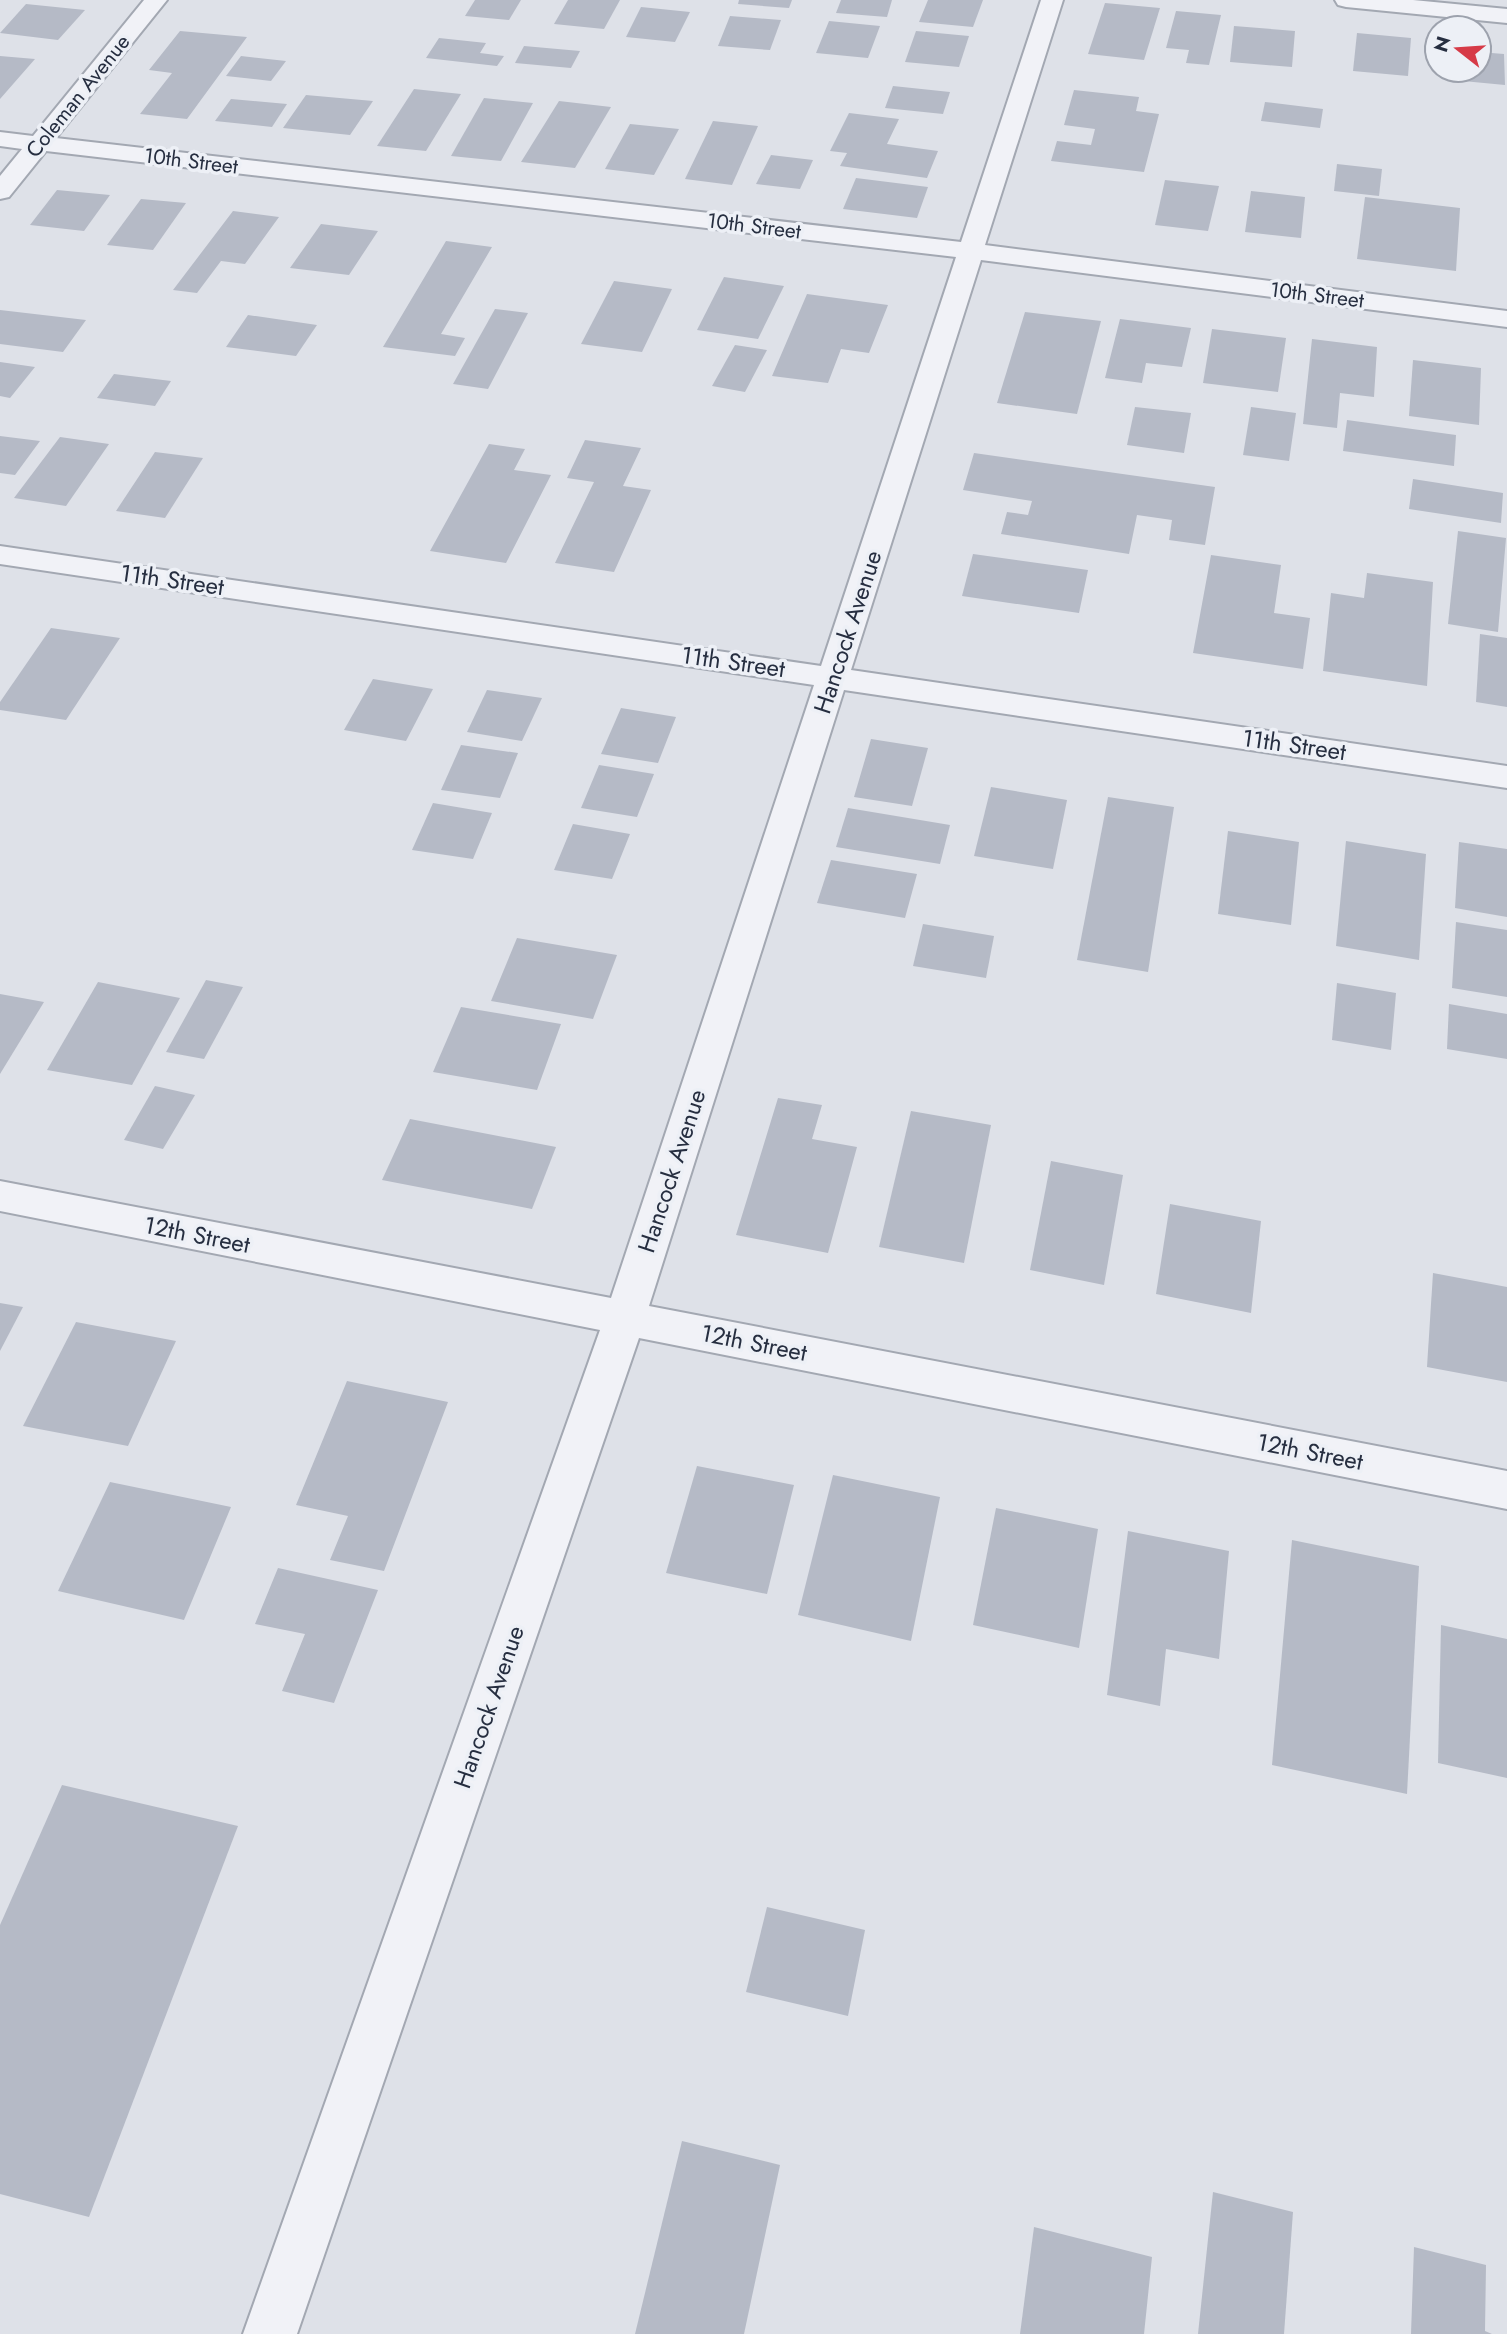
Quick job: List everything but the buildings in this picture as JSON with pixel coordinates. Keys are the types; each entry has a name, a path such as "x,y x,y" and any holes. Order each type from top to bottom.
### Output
{"street":[{"name":"Coleman Avenue","path":"0,192 156,0"},
{"name":"Hancock Avenue","path":"270,2334 625,1318 1052,0"},
{"path":"1346,0 1507,16"},
{"name":"10th Street","path":"0,139 971,251 1507,319"},
{"name":"11th Street","path":"0,555 1507,777"},
{"name":"12th Street","path":"0,1196 1507,1490"}]}
